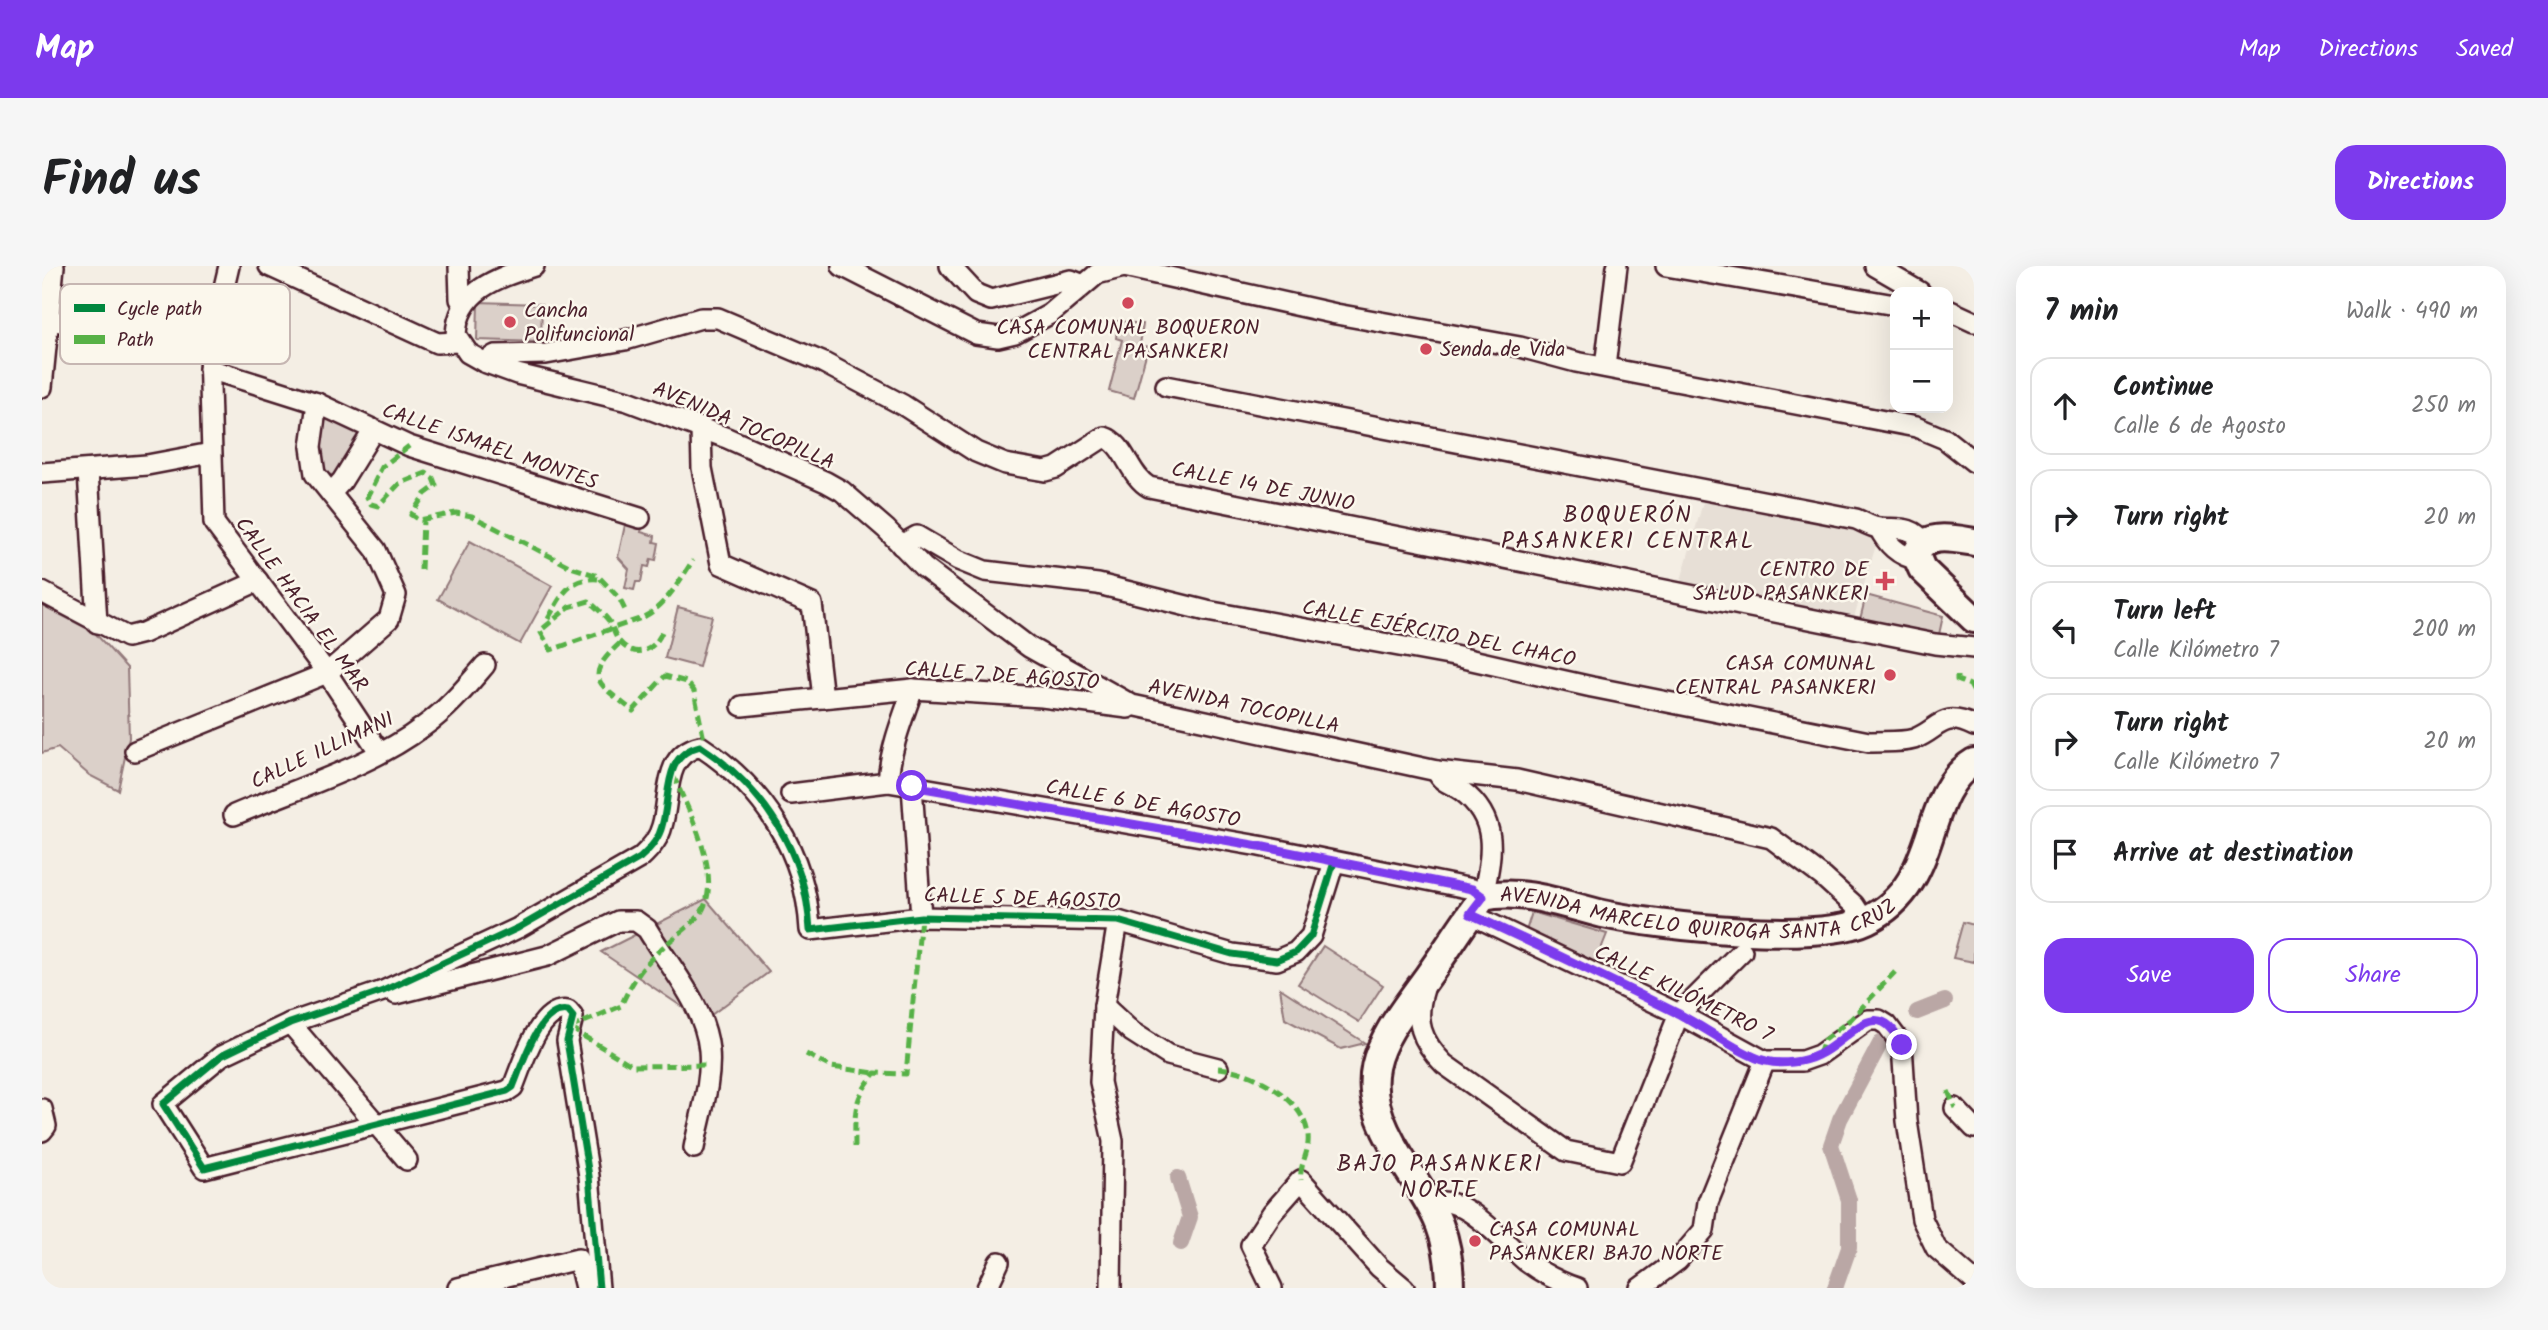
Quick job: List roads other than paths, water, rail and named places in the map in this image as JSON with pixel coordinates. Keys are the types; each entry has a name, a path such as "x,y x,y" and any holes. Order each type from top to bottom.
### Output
{"main road":[{"path":"1974,542 1939,538 1921,551 1922,569 1974,619"},
{"name":"AVENIDA MARCELO QUIROGA SANTA CRUZ","path":"1450,1288 1449,1249 1433,1205 1380,1120 1374,1092 1374,1070 1381,1046 1401,1010 1427,978 1477,906 1515,894 1664,925 1744,930 1828,929 1865,922 1891,906 1914,879 1946,794 1956,777 1974,762"}],"street":[{"path":"42,387 54,266"},
{"name":"CALLE HACIA EL MAR","path":"225,284 229,266"},
{"path":"269,266 437,343 458,342 456,328 464,305 487,284 534,266"},
{"path":"459,266 460,299 464,305"},
{"path":"842,266 976,334 998,337 1015,332 1050,314 1081,284 1097,274 1124,267 1336,314 1520,347 1605,367 1916,427 1945,439 1974,462"},
{"path":"950,266 976,294 990,300 1071,280 1081,284"},
{"path":"1605,367 1617,266"},
{"path":"1666,266 1890,303"},
{"path":"1875,266 1911,287"},
{"path":"1953,312 1974,322"},
{"name":"CALLE 14 DE JUNIO","path":"484,362 495,355 546,354 625,340 701,318 718,318 822,362 903,405 976,452 1005,464 1045,471 1056,468 1104,437 1112,440 1136,477 1149,487 1935,644 1974,648"},
{"name":"CALLE ISMAEL MONTES","path":"50,320 60,323"},
{"name":"AVENIDA TOCOPILLA","path":"458,342 484,362 517,374 628,401 701,429 842,491 923,567 1029,647 1132,705 1437,771 1517,780 1771,838 1823,877 1854,905 1865,922"},
{"name":"CALLE HACIA EL MAR","path":"209,364 214,523 327,673 380,753"},
{"name":"CALLE ISMAEL MONTES","path":"219,364 317,404 409,446 640,518"},
{"path":"1166,386 1856,519 1879,528 1893,548 1906,556 1921,551"},
{"path":"135,751 327,673 360,648 389,619 396,595 391,579 376,550 315,474 312,464 312,424 317,404"},
{"path":"701,429 702,468 721,564 812,604 822,698"},
{"path":"331,494 373,431"},
{"path":"42,473 88,471 211,453"},
{"path":"88,471 97,623"},
{"name":"CALLE EJÉRCITO DEL CHACO","path":"901,545 917,536 958,560 985,571 1098,584 1207,611 1454,656 1605,690 1869,742 1913,739 1949,719 1962,720 1974,726"},
{"path":"42,592 127,637 143,633 258,581"},
{"name":"CALLE ILLIMANI","path":"234,815 380,753 423,727 443,711 485,665"},
{"path":"888,782 894,744 913,689"},
{"name":"CALLE 7 DE AGOSTO","path":"742,706 913,689 1042,697 1129,708 1132,705"},
{"name":"CALLE 5 DE AGOSTO","path":"383,991 518,928 640,858 662,828 671,771 684,753 700,746 741,780 769,808 793,855 809,921 921,917 1118,921 1232,954 1270,961 1286,959 1311,936 1334,862"},
{"path":"1437,771 1443,781 1461,790 1474,802 1488,829 1493,846 1477,906"},
{"name":"CALLE 6 DE AGOSTO","path":"791,794 888,782 1259,846 1472,889 1477,906"},
{"path":"912,786 921,917"},
{"name":"CALLE KILÓMETRO 7","path":"1477,906 1765,1061 1802,1061 1819,1055 1868,1020 1879,1020 1893,1030 1902,1045 1907,1121 1923,1219 1936,1248 1974,1281"},
{"path":"599,1288 589,1176 567,1041 573,1020 568,1011 551,1014 538,1029 513,1087 507,1091 204,1168 163,1104 222,1056 290,1023 383,991 394,995 547,956 618,921 636,920 648,929 691,1001 705,1032 708,1080 694,1148"},
{"path":"1111,1288 1113,1141 1100,1082 1104,1006 1118,921"},
{"path":"1427,978 1418,1015 1419,1028 1429,1049 1444,1064 1566,1151 1620,1162 1679,1014 1742,951"},
{"path":"1104,1006 1132,1032 1168,1055 1198,1066 1219,1068"},
{"path":"290,1023 374,1126 407,1160"},
{"path":"1640,1288 1678,1260 1704,1230 1708,1202 1765,1061"},
{"path":"1955,1108 1974,1128"},
{"path":"1272,1288 1251,1245 1272,1213 1301,1180 1379,1267 1404,1288"},
{"path":"1433,1205 1442,1201 1464,1208 1541,1272 1577,1288"},
{"path":"458,1288 578,1259 585,1288"},
{"path":"987,1288 999,1262"}],"waterway":[{"path":"1917,1012 1945,1001"},
{"path":"1835,1288 1849,1248 1849,1200 1831,1145 1840,1119 1881,1042"},
{"path":"1178,1178 1190,1217 1181,1243"}],"place":[{"name":"CASA COMUNAL BOQUERON CENTRAL PASANKERI","path":"1128,303"},
{"name":"Cancha Polifuncional","path":"510,322"},
{"name":"Senda de Vida","path":"1426,349"},
{"name":"CENTRO DE SALUD PASANKERI","path":"1885,581"},
{"name":"CASA COMUNAL CENTRAL PASANKERI","path":"1890,675"},
{"name":"CASA COMUNAL PASANKERI BAJO NORTE","path":"1475,1241"}],"district":[{"name":"BOQUERÓN PASANKERI CENTRAL","path":"1628,527"},
{"name":"BAJO PASANKERI NORTE","path":"1440,1176"}]}
